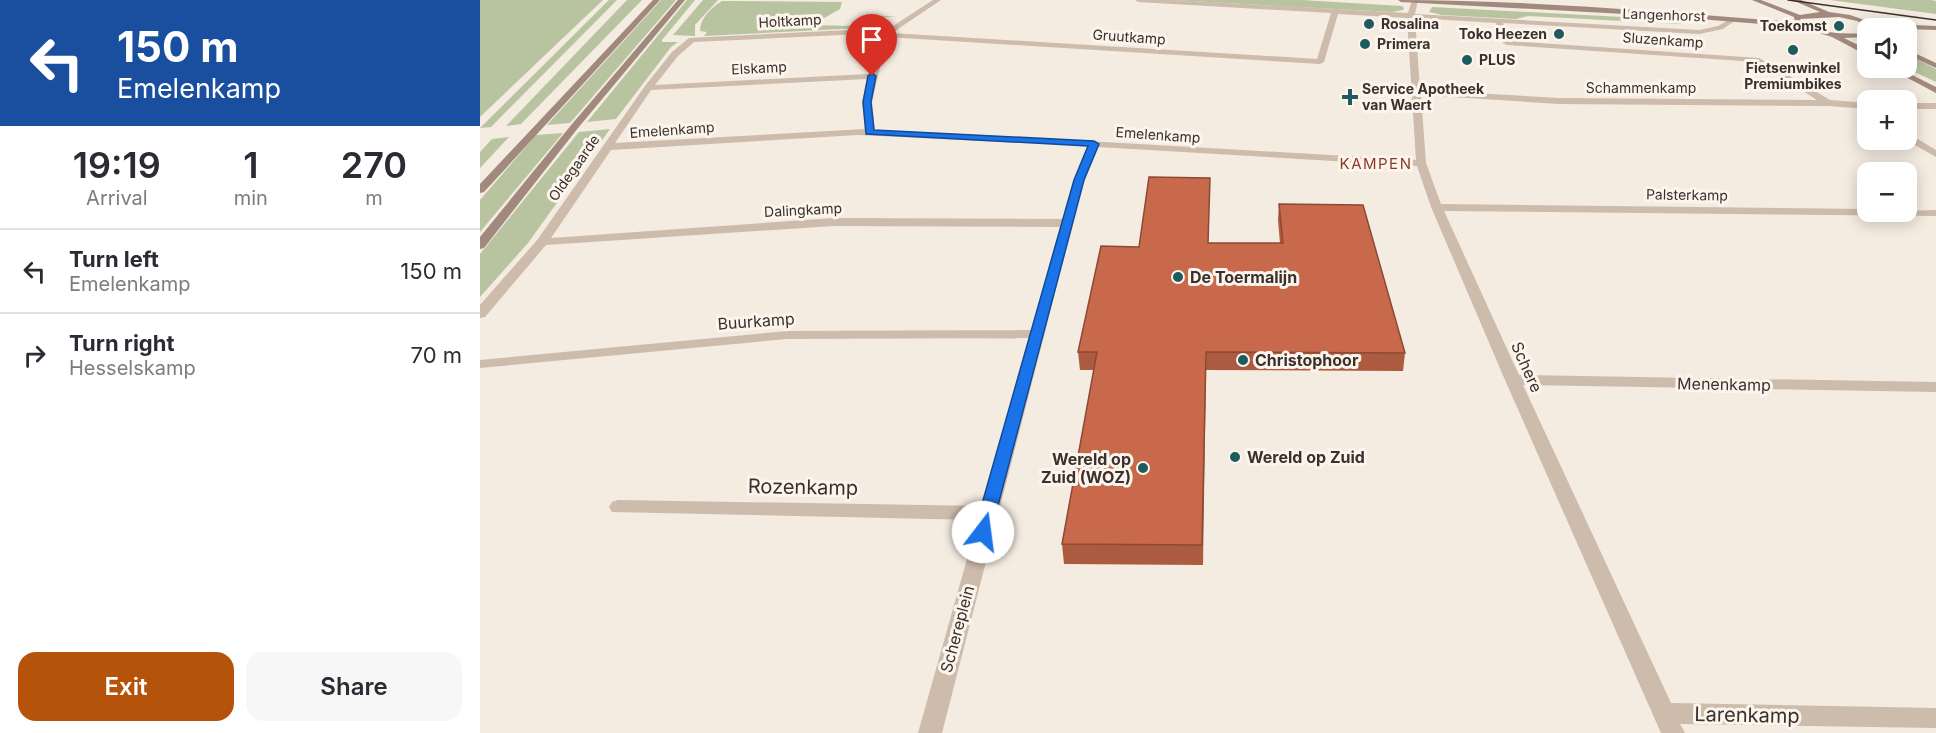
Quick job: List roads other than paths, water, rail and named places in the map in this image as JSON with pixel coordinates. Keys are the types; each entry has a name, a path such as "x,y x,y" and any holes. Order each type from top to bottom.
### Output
{"main road":[{"path":"480,190 657,0"},
{"name":"Oldegaarde","path":"480,245 575,126 682,0"},
{"name":"Langenhorst","path":"1401,0 1414,5 1729,23 1799,21"},
{"path":"1755,0 1833,34 1857,48"},
{"path":"1795,0 1857,22"},
{"path":"1799,21 1817,15 1837,16"},
{"path":"1917,28 1936,28"},
{"path":"1833,34 1857,35"},
{"path":"1917,56 1936,66"},
{"path":"1913,78 1936,90"}],"street":[{"path":"870,132 867,102 872,76 887,32 938,0"},
{"path":"1138,0 1335,11 1414,5"},
{"name":"Langenhorst","path":"1414,5 1499,21 1699,32 1729,23"},
{"name":"Schere","path":"1414,5 1415,92 1421,163 1437,207 1513,380 1669,723"},
{"name":"Gruutkamp","path":"887,32 1320,62 1335,11"},
{"name":"Sluzenkamp","path":"1499,21 1507,43 1759,60 1828,103"},
{"name":"Holtkamp","path":"692,40 887,32"},
{"name":"Oldegaarde","path":"480,314 542,242 648,88 675,54 692,40"},
{"name":"Elskamp","path":"648,88 872,76"},
{"name":"Schammenkamp","path":"1415,92 1559,101 1828,103 1857,106"},
{"path":"1917,106 1936,106"},
{"name":"Emelenkamp","path":"607,147 870,132 1421,163"},
{"path":"1917,142 1936,154"},
{"name":"Schereplein","path":"930,733 1067,223 1079,180 1094,144"},
{"name":"Palsterkamp","path":"1437,207 1936,213"},
{"name":"Dalingkamp","path":"542,242 834,222 1067,223"},
{"name":"Buurkamp","path":"480,364 787,335 1037,334"},
{"name":"Menenkamp","path":"1513,380 1936,387"},
{"name":"Rozenkamp","path":"618,507 988,513"},
{"name":"Larenkamp","path":"1669,723 1936,718"}],"tram line":[{"path":"1788,0 1936,20"}],"place":[{"name":"Rosalina","path":"1369,24"},
{"name":"Toekomst","path":"1839,26"},
{"name":"Toko Heezen","path":"1559,34"},
{"name":"Primera","path":"1365,44"},
{"name":"Fietsenwinkel Premiumbikes","path":"1793,50"},
{"name":"PLUS","path":"1467,60"},
{"name":"Service Apotheek van Waert","path":"1350,97"},
{"name":"De Toermalijn","path":"1178,277"},
{"name":"Christophoor","path":"1243,360"},
{"name":"Wereld op Zuid","path":"1235,457"},
{"name":"Wereld op Zuid (WOZ)","path":"1143,468"}],"district":[{"name":"KAMPEN","path":"1376,164"}]}
